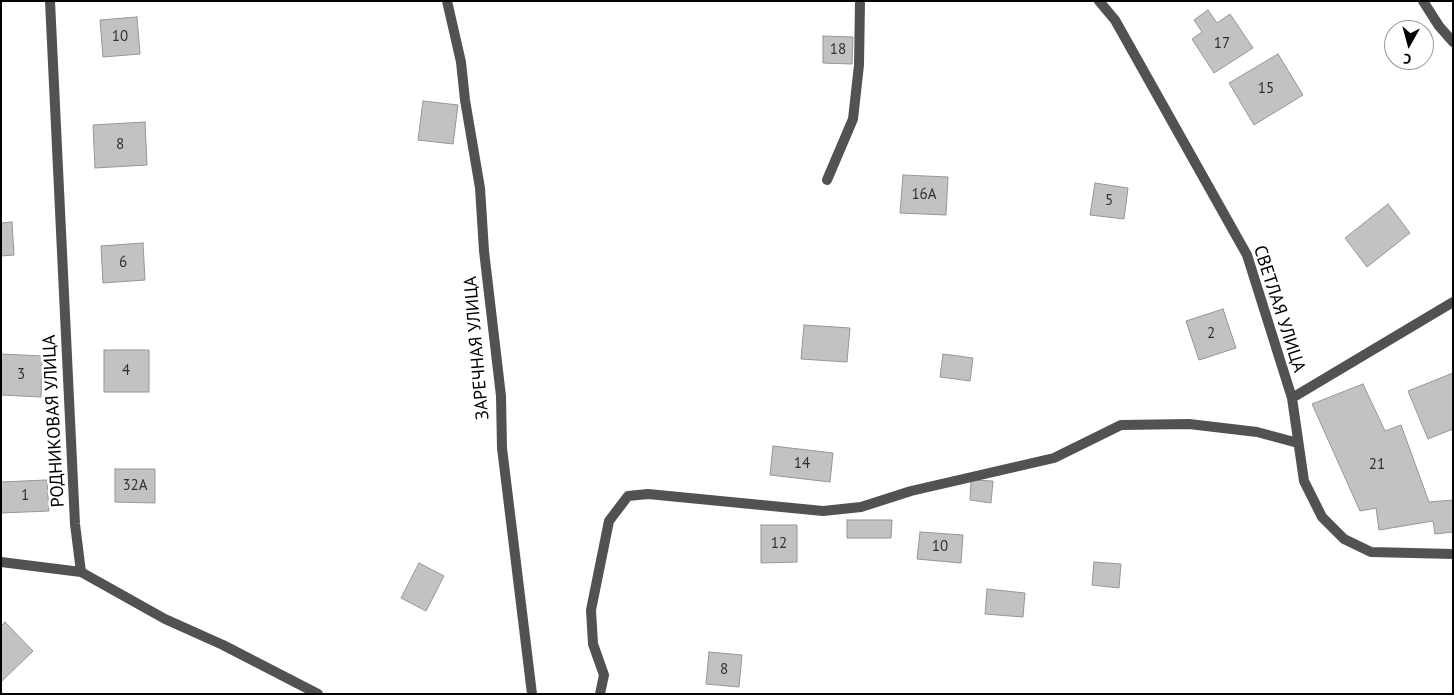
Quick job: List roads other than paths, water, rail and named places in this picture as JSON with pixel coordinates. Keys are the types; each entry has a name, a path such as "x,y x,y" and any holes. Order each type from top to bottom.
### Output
{"street":[{"name":"РОДНИКОВАЯ УЛИЦА","path":"50,1 75,524 81,572"},
{"name":"ЗАРЕЧНАЯ УЛИЦА","path":"447,1 461,62 465,100 480,188 484,251 501,396 502,448 532,694"},
{"path":"827,180 853,119 859,65 860,1"},
{"name":"СВЕТЛАЯ УЛИЦА","path":"1099,1 1115,20 1247,255 1292,398 1304,481 1322,517 1344,539 1371,552 1453,554"},
{"path":"1423,1 1439,26 1453,42"},
{"path":"1292,398 1453,302"},
{"path":"600,694 604,675 593,644 591,610 609,521 628,496 648,494 823,511 860,507 911,491 1054,458 1121,426 1189,424 1257,432 1298,443"},
{"path":"1,562 81,572 165,618 223,645 318,694"}]}
